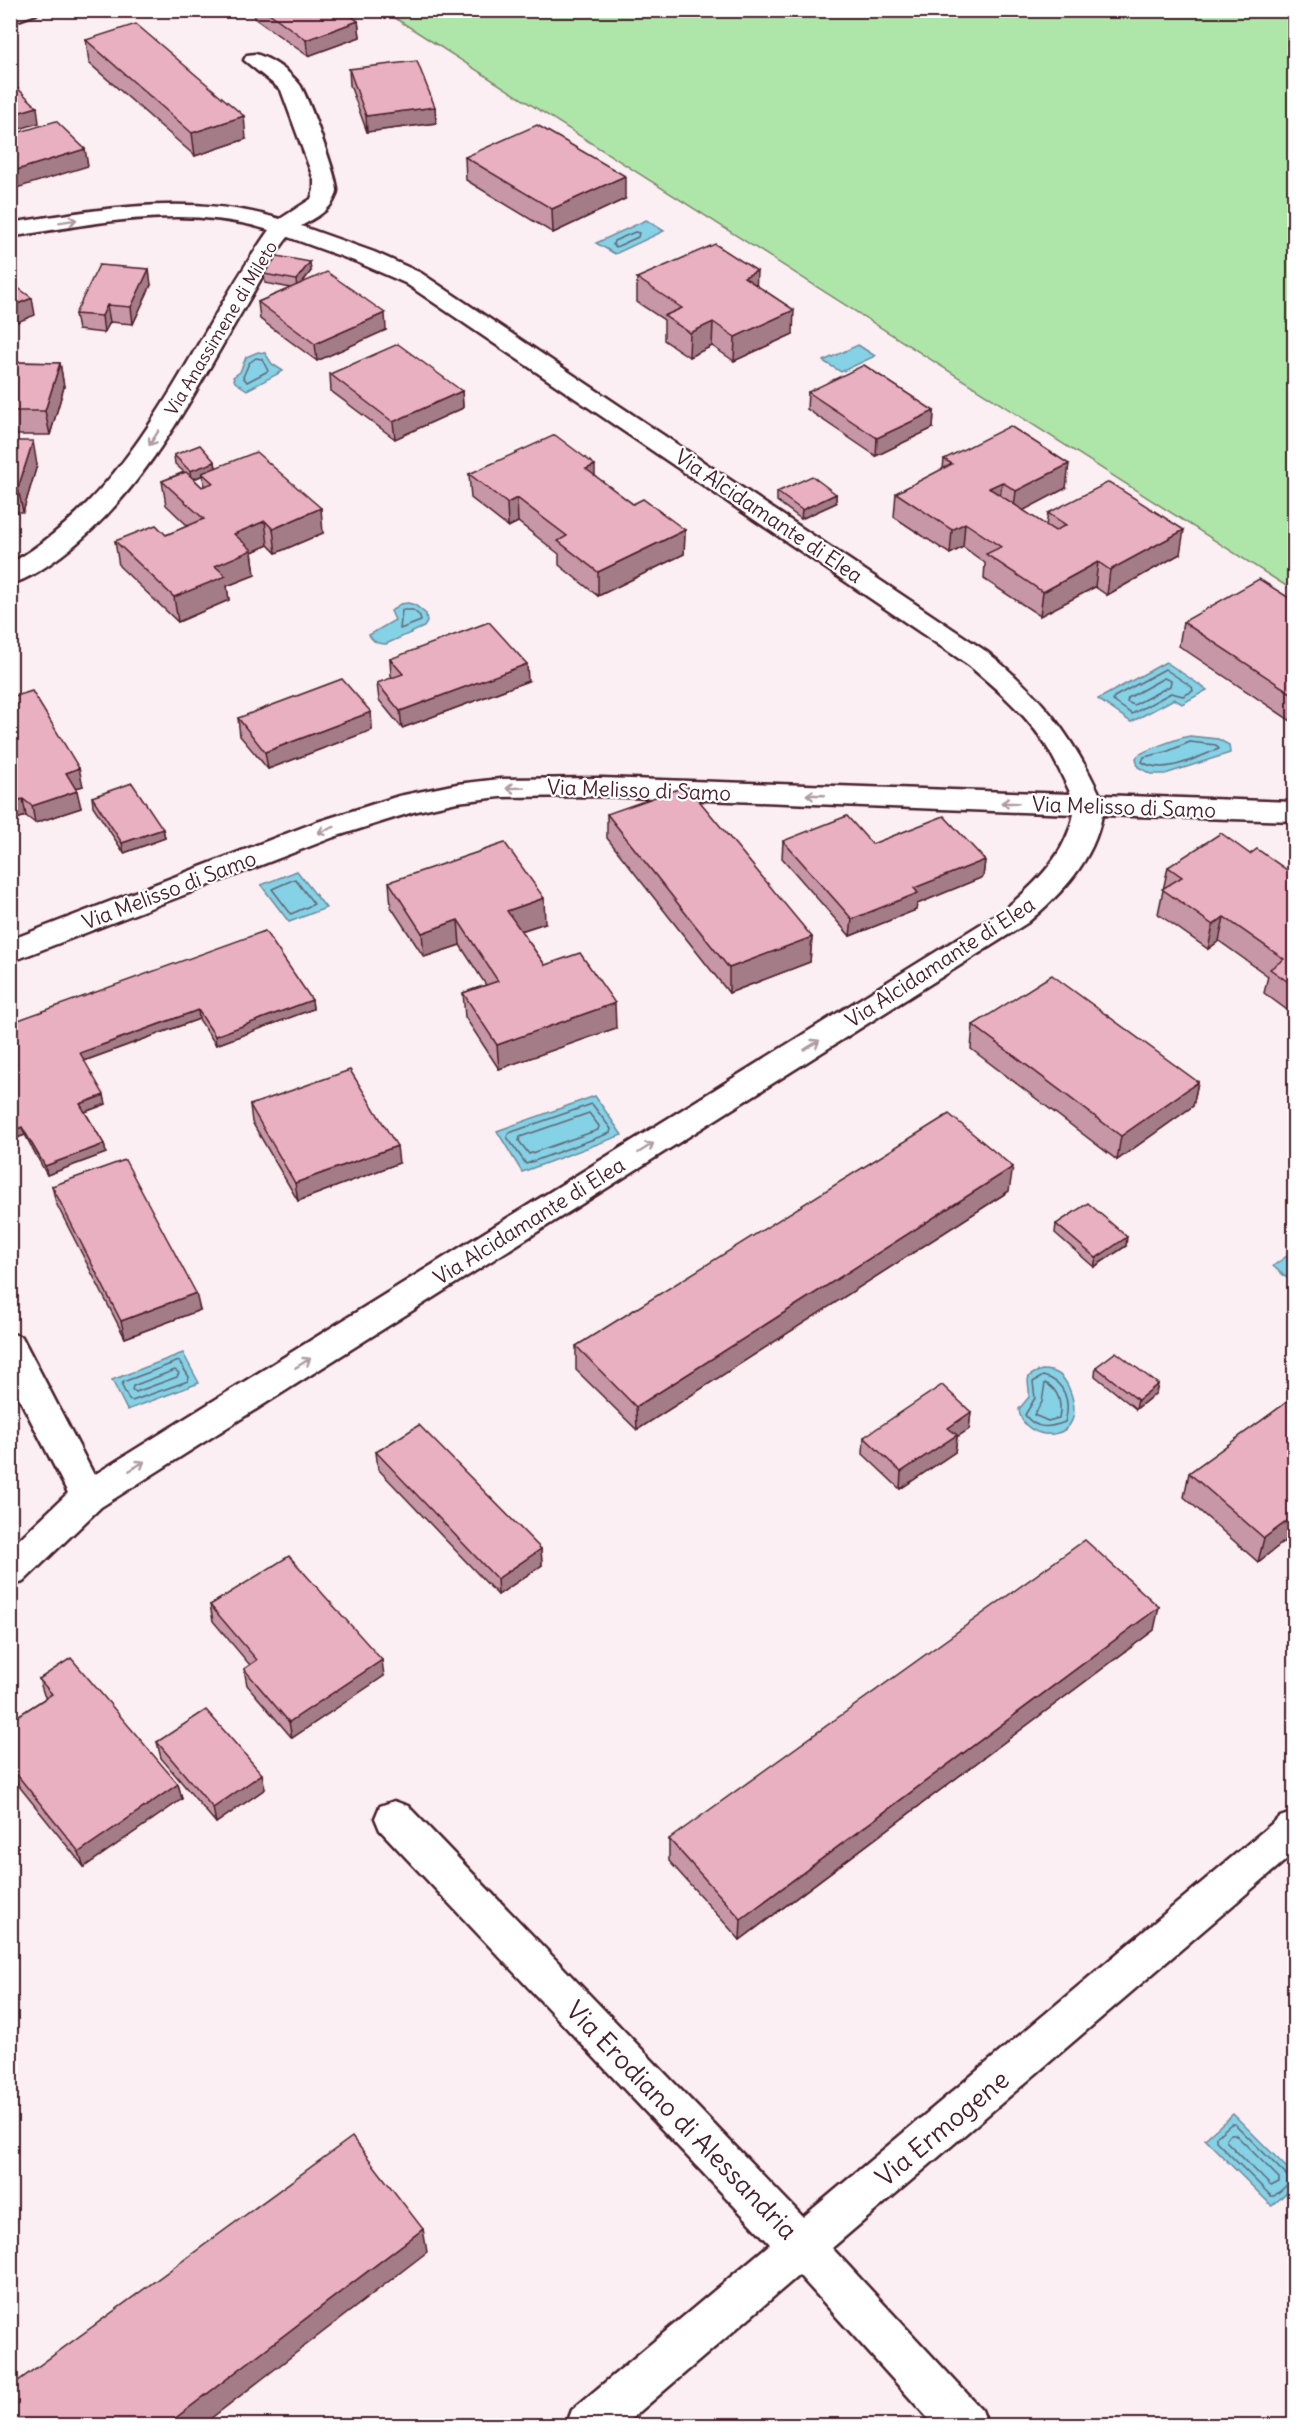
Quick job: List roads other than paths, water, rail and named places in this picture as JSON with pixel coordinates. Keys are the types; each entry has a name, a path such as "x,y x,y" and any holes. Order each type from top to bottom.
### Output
{"street":[{"path":"10,17 29,10"},
{"name":"Via Anassimene di Mileto","path":"10,576 40,560 78,532 129,475 154,438 267,250 284,227 304,216 322,201 326,189 325,180 291,88 278,75 255,60"},
{"name":"Via Alcidamante di Elea","path":"10,230 110,215 172,211 228,213 284,227 374,259 430,288 954,641 1005,681 1042,719 1062,746 1089,806 1079,843 1059,877 1017,916 88,1497 10,1571"},
{"name":"Via Melisso di Samo","path":"10,952 324,830 409,803 457,793 500,788 574,786 1294,812"},
{"path":"10,1346 88,1497"},
{"name":"Via Erodiano di Alessandria","path":"394,1818 802,2247 966,2426"},
{"name":"Via Ermogene","path":"588,2426 1294,1829"}],"water":[{"path":"646,220 664,231 615,254 596,243"},
{"path":"858,345 875,356 841,372 823,361"},
{"path":"258,352 265,353 272,364 283,371 247,390 235,382 233,377 240,372 246,357"},
{"path":"400,604 415,605 426,614 427,622 424,627 386,644 372,639 369,635 395,620 391,611"},
{"path":"1166,662 1207,690 1182,704 1174,699 1131,722 1098,699"},
{"path":"1190,736 1218,739 1229,745 1230,753 1165,774 1151,774 1138,767 1136,758 1144,752"},
{"path":"297,871 326,908 289,922 261,885"},
{"path":"595,1096 622,1135 522,1172 497,1131"},
{"path":"1294,1251 1294,1284 1273,1266"},
{"path":"183,1353 199,1383 127,1410 112,1380"},
{"path":"1042,1370 1054,1372 1063,1378 1074,1406 1072,1420 1065,1430 1054,1434 1043,1434 1031,1429 1023,1421 1019,1409 1029,1397 1029,1377"},
{"path":"1233,2114 1294,2175 1294,2186 1272,2206 1205,2139"}]}
